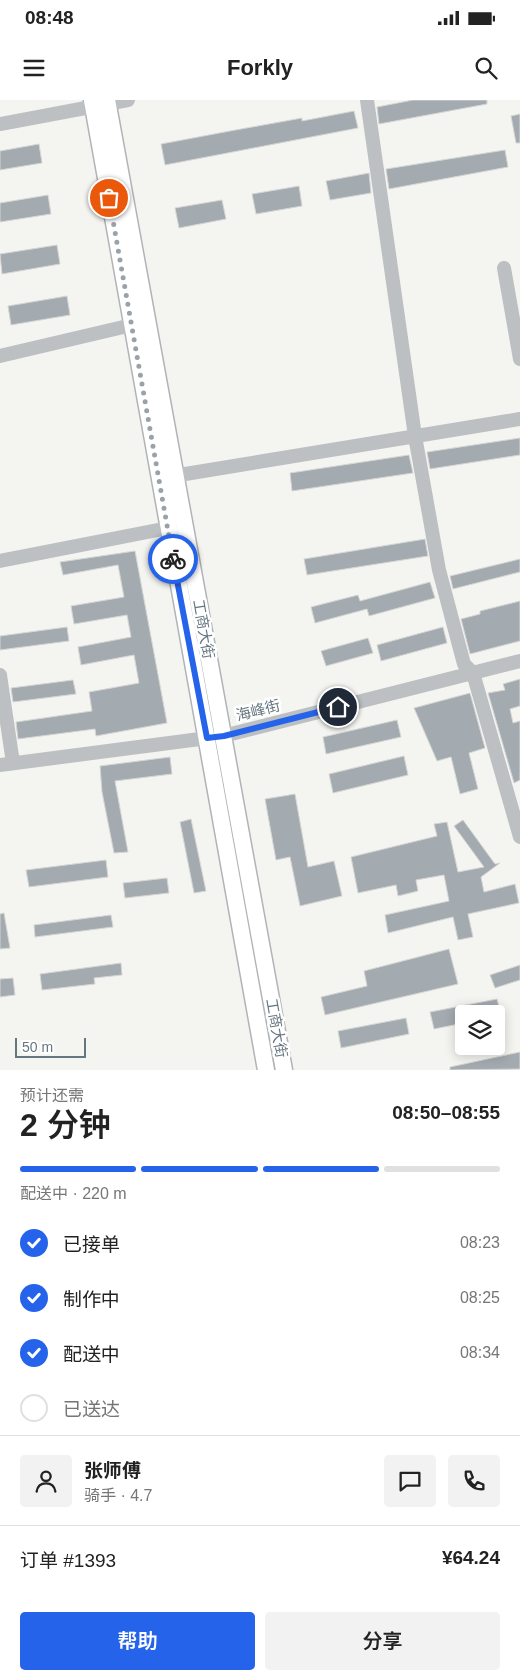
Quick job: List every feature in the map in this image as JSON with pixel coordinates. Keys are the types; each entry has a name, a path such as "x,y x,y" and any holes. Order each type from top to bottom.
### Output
{"main road":[{"name":"工商大街","path":"100,103 132,325 168,528 215,737 284,1070"},
{"name":"工商大街","path":"100,103 176,475 266,1070"}],"street":[{"path":"0,124 100,103 128,100"},
{"path":"368,100 415,436 439,570 464,664 473,673 520,837"},
{"path":"504,268 520,359"},
{"path":"0,356 132,325"},
{"path":"159,478 520,420"},
{"path":"0,561 168,528"},
{"name":"海峰街","path":"6,764 215,737 520,662"},
{"path":"0,675 6,764"}],"building":[{"path":"413,100 487,100 487,104 379,124 377,107"},
{"path":"354,111 358,128 165,165 161,144 302,118 302,121"},
{"path":"520,114 520,143 516,143 511,116"},
{"path":"39,144 42,163 0,170 0,151"},
{"path":"505,150 508,167 389,189 386,169"},
{"path":"369,173 371,193 330,200 326,181"},
{"path":"299,186 302,206 256,214 252,194"},
{"path":"48,195 51,214 0,222 0,203"},
{"path":"222,200 226,219 179,228 175,208"},
{"path":"57,245 60,264 2,274 0,254"},
{"path":"67,296 70,315 11,325 8,306"},
{"path":"520,438 520,455 430,469 427,452"},
{"path":"409,455 413,473 292,491 290,473"},
{"path":"425,539 428,556 307,575 304,559"},
{"path":"135,551 167,723 96,736 95,729 18,739 16,722 92,711 89,692 139,683 134,655 81,665 78,647 131,637 127,615 74,624 71,606 124,597 118,565 63,575 60,562"},
{"path":"520,559 520,572 453,589 450,576"},
{"path":"430,582 435,598 369,616 367,609 315,623 311,607 358,595 360,601"},
{"path":"520,601 520,641 470,654 461,619 480,614 480,611"},
{"path":"67,627 69,641 0,650 0,636"},
{"path":"443,627 447,643 381,661 377,645"},
{"path":"368,638 373,653 326,666 321,651"},
{"path":"520,679 520,706 510,709 513,723 520,721 520,780 514,783 488,693 505,690 503,684"},
{"path":"73,680 76,694 13,702 11,688"},
{"path":"470,693 485,748 469,753 478,789 460,794 451,757 437,761 414,708"},
{"path":"397,720 401,737 326,754 323,737"},
{"path":"404,756 408,775 333,793 329,774"},
{"path":"170,757 172,774 115,781 128,852 114,853 102,792 100,766"},
{"path":"295,794 308,867 334,861 342,896 300,906 290,857 276,860 265,799"},
{"path":"191,819 206,891 194,893 180,822"},
{"path":"463,820 495,864 500,863 481,877 484,892 515,884 519,903 468,914 473,937 458,940 453,917 388,933 385,915 449,901 444,875 416,880 418,891 398,896 396,885 358,893 351,857 437,836 434,824 447,822 458,872 484,867 454,826"},
{"path":"106,860 108,877 29,887 26,870"},
{"path":"167,878 169,893 125,898 123,883"},
{"path":"4,913 10,948 0,949 0,914"},
{"path":"111,915 113,927 35,937 34,925"},
{"path":"449,949 458,984 325,1015 321,997 367,986 364,971"},
{"path":"121,963 122,975 94,978 95,984 42,990 40,974"},
{"path":"520,965 520,980 495,988 490,975"},
{"path":"13,978 15,995 0,997 0,979"},
{"path":"497,999 499,1005 466,1005"},
{"path":"455,1007 455,1025 434,1029 430,1012"},
{"path":"406,1018 409,1034 341,1048 338,1031"},
{"path":"520,1052 520,1069 450,1070 450,1067"}],"way so far":[{"path":"109,198 173,559"}],"route":[{"path":"173,559 207,738 224,736 338,707"}]}
